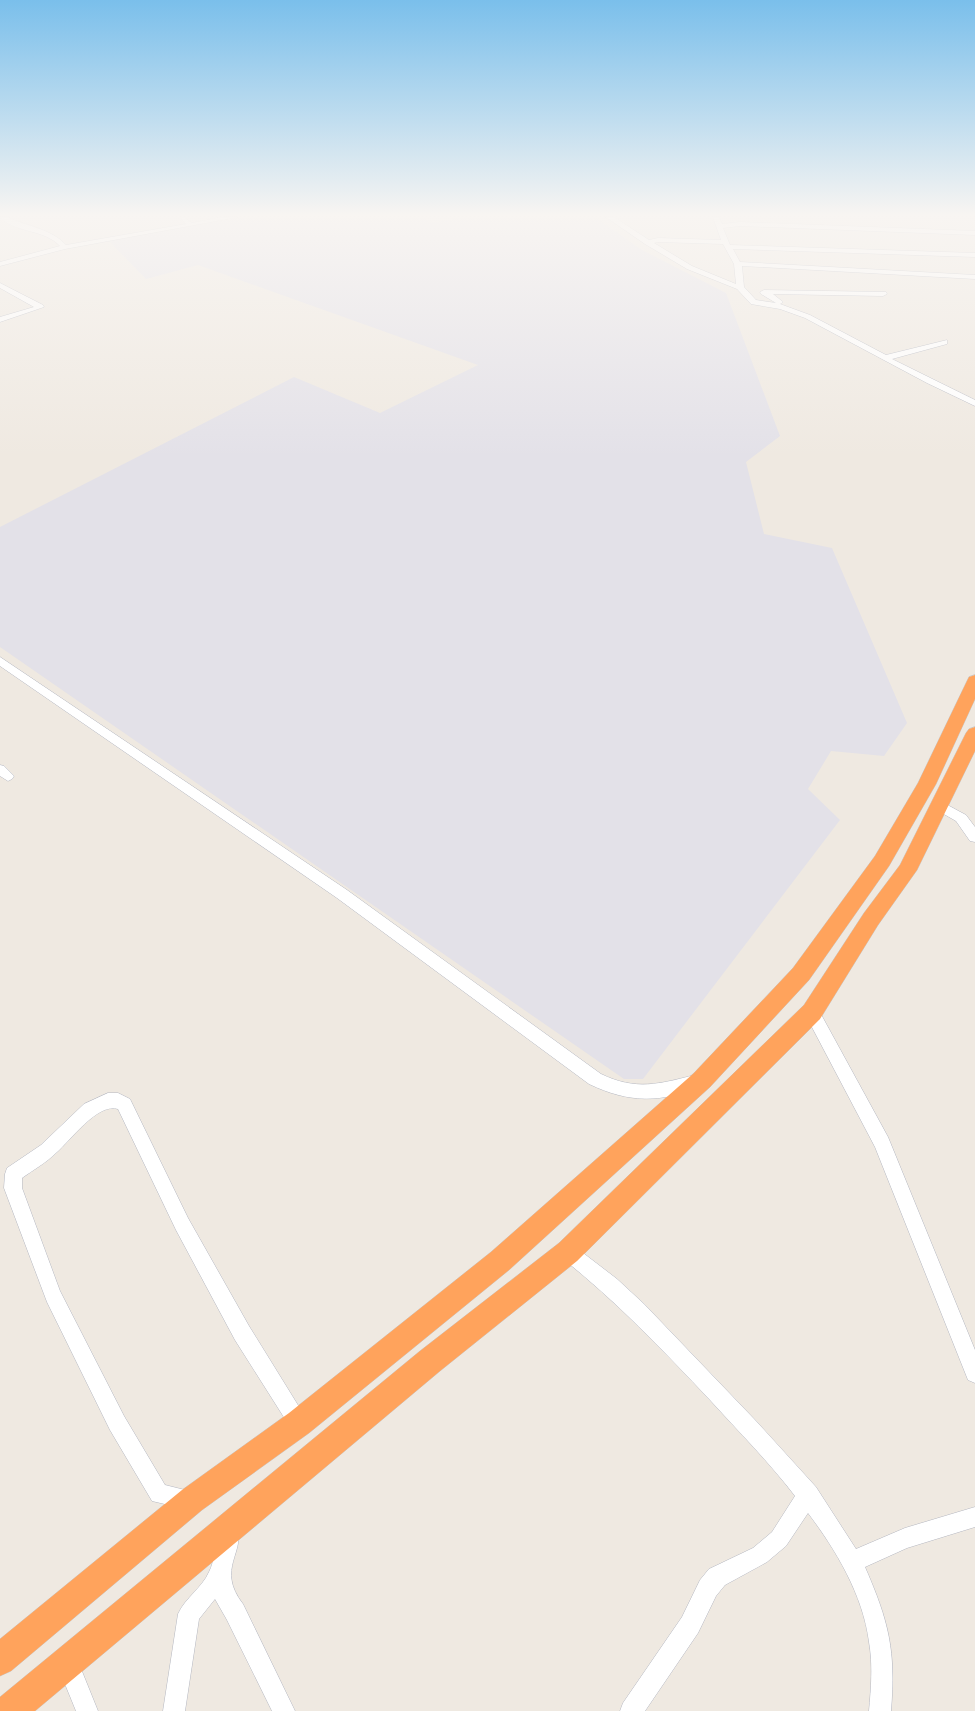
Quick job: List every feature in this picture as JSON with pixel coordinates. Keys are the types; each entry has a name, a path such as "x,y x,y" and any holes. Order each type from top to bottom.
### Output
{"highway":[{"path":"0,1660 192,1500 299,1423 500,1261 702,1080 861,912 907,870 940,806 967,744 975,681"},
{"path":"9,1711 430,1361 568,1251 812,1012 861,912 882,861 927,784 967,744"},
{"path":"411,1334 430,1361"}],"street":[{"path":"0,320 40,307 22,297"},
{"path":"749,297 754,302 786,306"},
{"path":"772,297 885,358 975,403"},
{"path":"885,358 944,342"},
{"path":"0,661 342,894 595,1079 627,1092 647,1094 702,1080"},
{"path":"940,806 961,818 975,837"},
{"path":"812,1012 882,1143 975,1373"},
{"path":"192,1500 159,1494 117,1423 53,1296 11,1181 13,1174 53,1146 86,1114 106,1101 118,1100 124,1104 182,1224 242,1334 299,1423"},
{"path":"568,1251 623,1296 725,1402 809,1494 837,1534 862,1585 879,1635 882,1688 880,1711"},
{"path":"631,1711 690,1625 708,1588 717,1577 760,1555 778,1539 809,1494"},
{"path":"854,1561 904,1538 975,1517"},
{"path":"231,1526 219,1587 223,1599 235,1612 284,1711"},
{"path":"174,1711 189,1614 220,1576"},
{"path":"67,1662 87,1711"}],"shaded area":[{"path":"287,297 727,297 780,436 746,462 764,534 832,548 907,723 884,756 831,751 808,789 840,820 643,1079 624,1079 0,647 0,527 294,377 380,413 478,365"}]}
